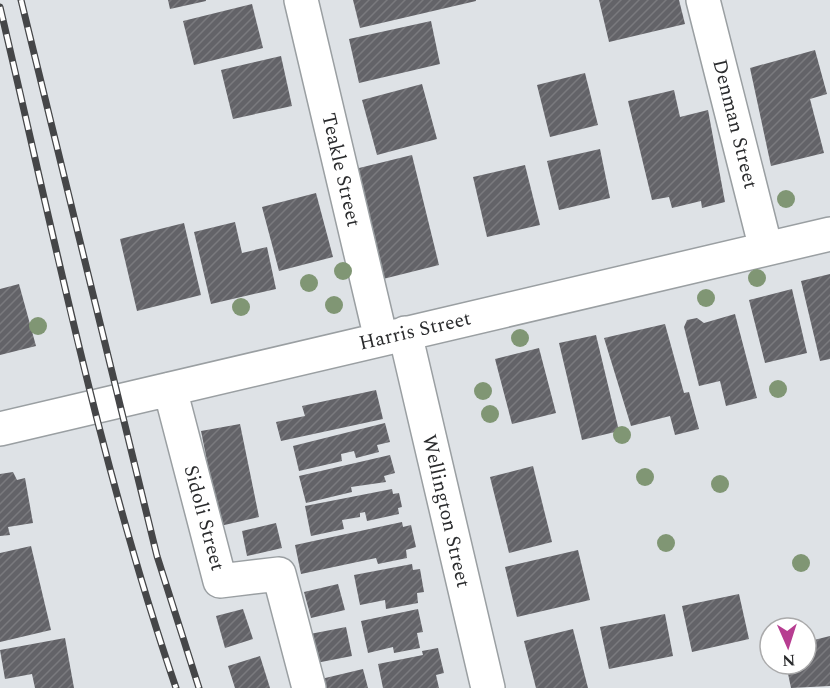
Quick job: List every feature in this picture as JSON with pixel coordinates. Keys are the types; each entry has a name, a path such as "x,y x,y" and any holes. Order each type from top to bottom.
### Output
{"street":[{"name":"Teakle Street","path":"301,0 393,336"},
{"name":"Denman Street","path":"703,0 766,249"},
{"name":"Harris Street","path":"0,429 830,234"},
{"name":"Wellington Street","path":"393,336 488,688"},
{"name":"Sidoli Street","path":"170,389 220,581 279,574 309,688"}],"building":[{"path":"168,0 206,0 206,1 170,9"},
{"path":"353,0 476,0 476,1 360,28"},
{"path":"599,0 679,0 685,24 609,42"},
{"path":"252,4 263,48 194,65 183,21"},
{"path":"431,21 440,64 359,83 349,39"},
{"path":"815,50 827,94 810,99 824,153 771,166 750,68"},
{"path":"281,56 292,106 233,119 221,70"},
{"path":"585,73 598,125 550,137 537,85"},
{"path":"422,84 437,139 377,155 362,100"},
{"path":"674,90 680,117 708,110 725,202 702,208 701,201 672,208 669,197 652,200 628,101"},
{"path":"600,149 610,198 559,210 547,161"},
{"path":"412,155 439,265 383,279 355,169"},
{"path":"525,165 540,225 487,237 473,177"},
{"path":"316,193 333,257 279,271 262,207"},
{"path":"235,222 242,253 267,247 276,289 211,304 194,232"},
{"path":"184,223 201,295 137,311 120,239"},
{"path":"830,274 830,359 820,361 801,281"},
{"path":"19,284 36,346 0,355 0,289"},
{"path":"792,289 807,353 765,363 749,300"},
{"path":"735,314 757,398 726,406 720,381 699,386 684,327 687,320 697,318 704,323"},
{"path":"665,324 684,393 689,392 699,429 675,435 670,416 631,426 604,338"},
{"path":"596,335 619,431 582,440 559,343"},
{"path":"539,348 556,413 512,424 495,359"},
{"path":"376,390 383,419 281,441 276,422 305,416 302,406"},
{"path":"385,423 390,442 377,445 379,452 356,458 354,451 341,454 342,461 299,471 293,446"},
{"path":"240,424 259,517 220,526 201,431"},
{"path":"390,455 395,473 384,476 386,482 351,487 352,492 306,503 299,476"},
{"path":"533,466 552,542 509,553 490,477"},
{"path":"13,472 17,480 25,478 33,523 8,527 10,535 0,536 0,474"},
{"path":"392,489 393,494 399,493 402,507 398,508 399,514 367,521 365,512 360,513 360,517 342,520 344,529 311,536 305,506"},
{"path":"402,522 403,527 411,525 416,547 406,550 407,558 378,564 376,558 301,574 295,545"},
{"path":"276,523 282,548 247,556 242,531"},
{"path":"31,546 51,630 0,642 0,553"},
{"path":"578,550 590,600 517,617 505,567"},
{"path":"412,564 413,570 420,569 424,592 417,593 418,603 386,609 385,600 360,605 354,575"},
{"path":"338,584 345,610 311,618 304,592"},
{"path":"739,594 749,639 692,652 682,606"},
{"path":"243,609 253,639 225,648 216,616"},
{"path":"418,609 423,632 417,633 420,648 394,653 393,647 368,653 361,621"},
{"path":"665,614 673,656 609,669 600,627"},
{"path":"346,627 352,656 316,663 310,634"},
{"path":"573,629 588,688 536,688 524,641"},
{"path":"830,636 830,686 791,688 788,676 818,676 818,639"},
{"path":"65,638 74,688 35,688 32,674 5,679 0,650"},
{"path":"438,648 444,673 436,675 439,688 383,688 378,664 423,655 422,651"},
{"path":"260,656 270,688 235,688 228,666"},
{"path":"363,669 368,688 323,688 321,679"}],"railway":[{"path":"21,0 157,556 199,688"},
{"path":"0,7 101,435 124,520 176,688"}]}
